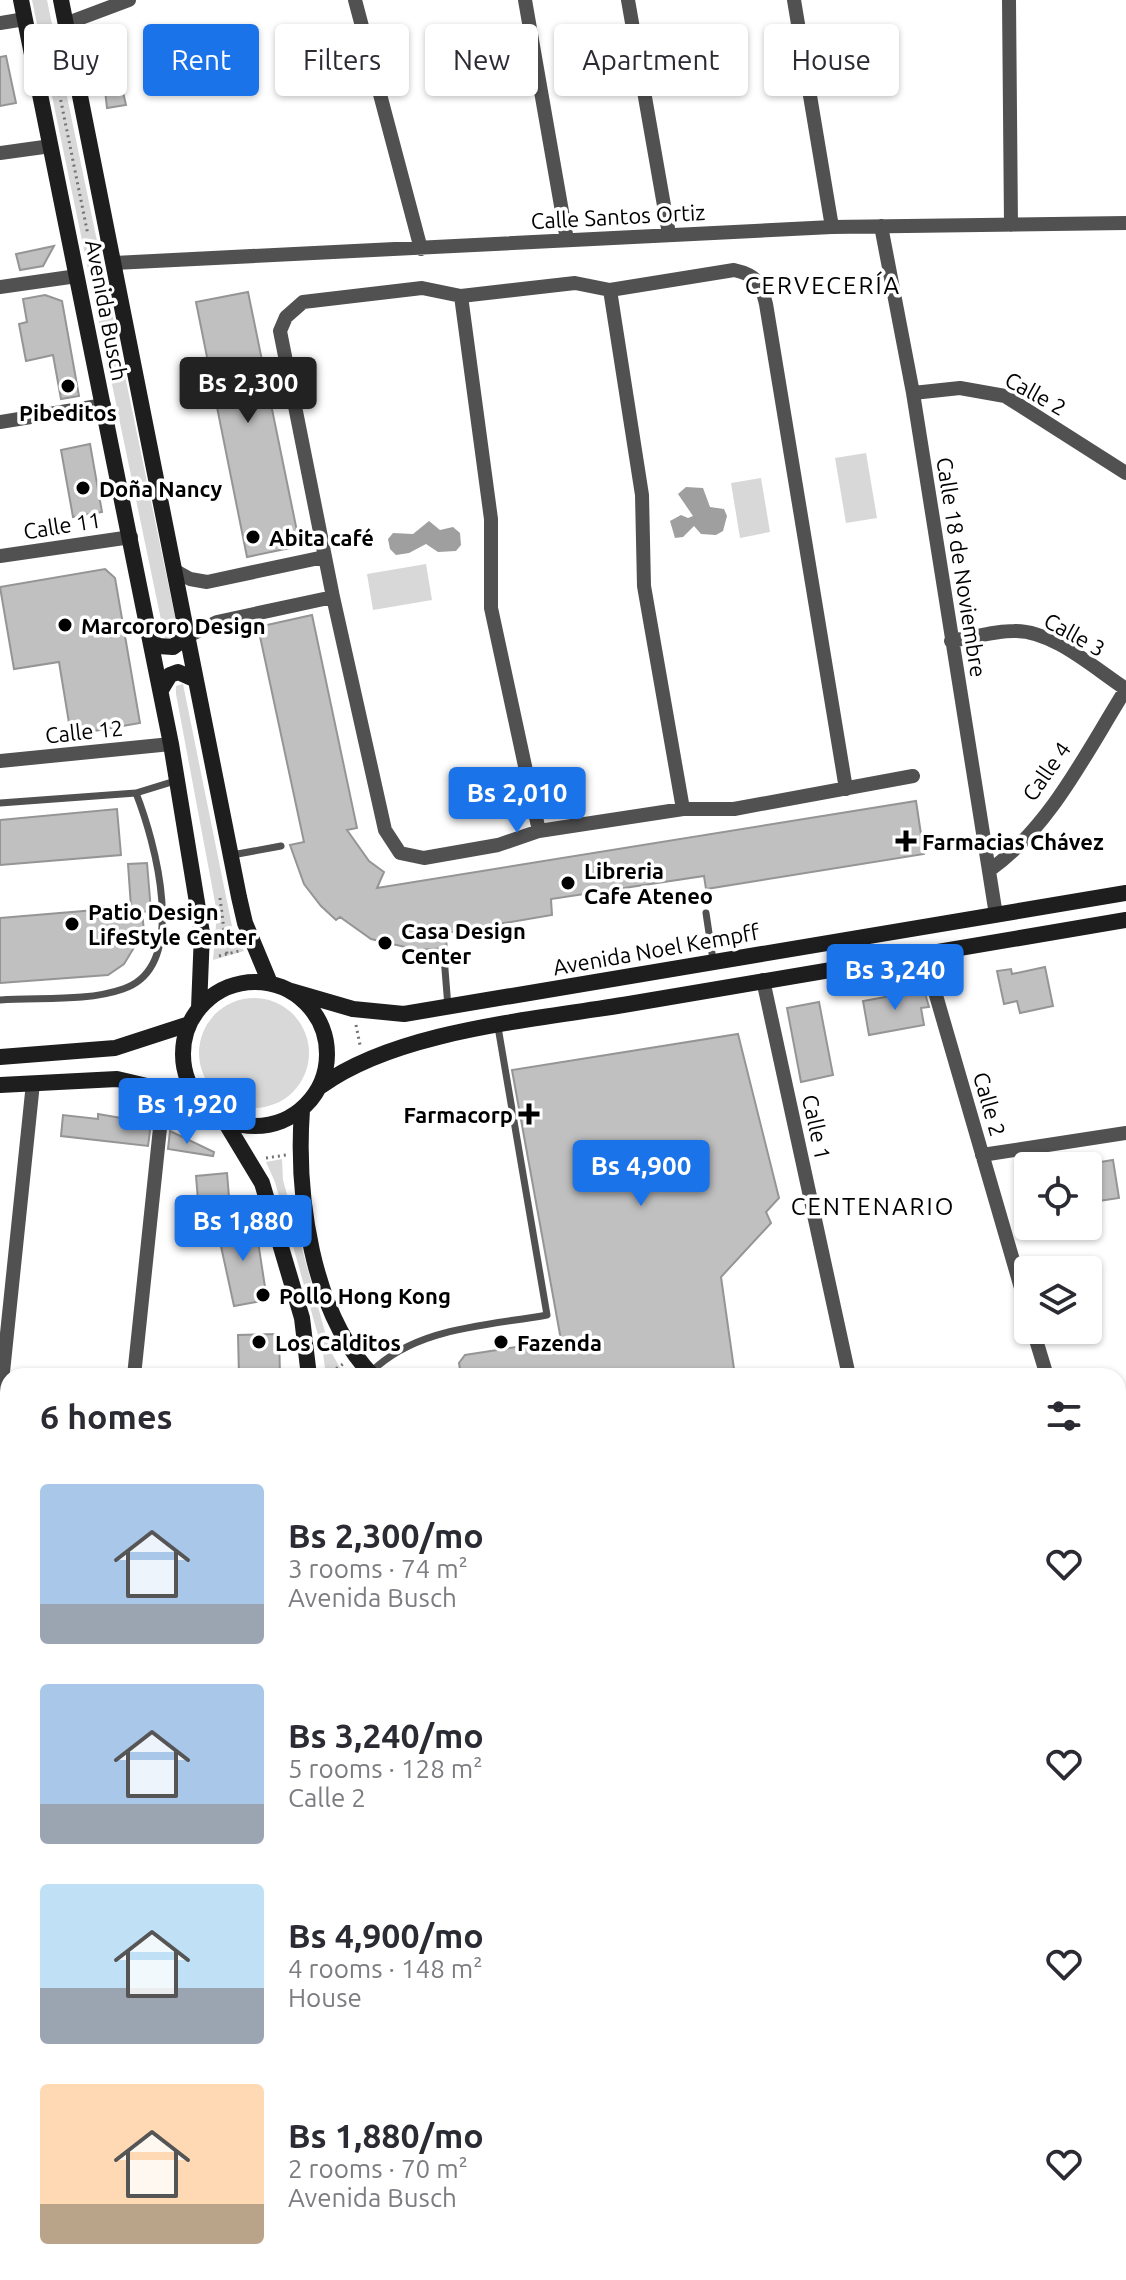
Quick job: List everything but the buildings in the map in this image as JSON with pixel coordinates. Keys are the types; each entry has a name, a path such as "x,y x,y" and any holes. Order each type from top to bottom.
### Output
{"main road":[{"name":"Avenida Busch","path":"21,0 171,744 198,899 199,1008"},
{"name":"Avenida Busch","path":"61,0 65,24"},
{"name":"Avenida Busch","path":"80,96 231,856 254,946 270,983"},
{"path":"152,641 158,646 173,647 188,636"},
{"path":"161,690 164,682 178,672 196,680"},
{"name":"Avenida Noel Kempff","path":"291,991 353,1009 404,1014 448,1009 713,960 1126,893"},
{"path":"924,954 924,939 932,931 972,923 990,915"},
{"path":"0,1085 117,1079 164,1090 240,1125 273,1125 302,1110 321,1086 362,1061 393,1049 763,980 1126,919"},
{"path":"802,974 851,958 860,947 862,936"},
{"path":"309,1368 302,1318 262,1183 250,1158 218,1116 198,1098 186,1072 183,1050 189,1024 199,1008 231,985 270,983 291,991 311,1009 325,1033 328,1051 321,1086"},
{"path":"0,1057 115,1048 189,1024"},
{"path":"302,1110 299,1150 301,1186 314,1257 330,1308 355,1354 366,1368"}],"street":[{"path":"65,24 129,0"},
{"path":"355,0 421,249"},
{"path":"525,0 567,240"},
{"path":"628,0 669,234"},
{"path":"794,0 832,227"},
{"path":"1009,0 1011,225"},
{"path":"0,23 25,19"},
{"path":"0,153 51,146"},
{"name":"Calle Santos Ortiz","path":"114,263 832,227 1126,223"},
{"name":"Calle 18 de Noviembre","path":"881,226 913,393 951,641 991,869 990,915"},
{"path":"846,789 761,283 750,274 734,270 610,290 575,283 461,296 422,288 303,302 286,317 280,331 324,557 391,843 400,853 424,858 498,845 539,831 683,809 734,809 846,789 913,776"},
{"path":"0,287 77,276"},
{"path":"610,290 642,495 644,586 683,809"},
{"path":"461,296 491,519 491,608 539,831"},
{"name":"Calle 2","path":"913,393 960,388 1005,396 1126,473"},
{"path":"0,422 104,405"},
{"name":"Calle 11","path":"0,556 131,537"},
{"path":"174,570 190,579 207,582 324,557"},
{"path":"188,636 217,622 333,597"},
{"name":"Calle 3","path":"951,641 1015,631 1032,633 1048,639 1126,689"},
{"name":"Calle 4","path":"991,869 1009,856 1063,790 1126,689"},
{"name":"Calle 12","path":"0,761 171,744"},
{"name":"Calle 2","path":"924,954 1014,1264"},
{"name":"Calle 1","path":"763,980 847,1368"},
{"path":"3,1368 33,1083"},
{"path":"135,1368 164,1090"},
{"path":"982,1155 1126,1133"},
{"path":"1037,1344 1045,1368"}],"lane":[{"path":"0,803 136,793 177,780"},
{"path":"0,1000 102,994 125,989 144,976 156,954 163,926 160,879 136,793"},
{"path":"231,856 281,846"},
{"path":"706,913 713,960"},
{"path":"444,957 448,1009"},
{"path":"379,1368 404,1345 428,1337 547,1315 498,1027"}],"path":[{"path":"200,961 254,946"},
{"path":"353,1009 362,1061"},
{"path":"250,1158 277,1159 299,1150"},
{"path":"337,1368 355,1354"}],"shaded area":[{"path":"32,0 47,0 52,24 37,24"},
{"path":"52,96 67,96 179,636 172,641 165,639"},
{"path":"866,453 877,518 846,523 835,458"},
{"path":"761,478 770,532 740,538 731,483"},
{"path":"686,487 703,488 710,507 724,509 727,516 723,531 716,535 701,534 694,526 683,537 675,538 670,521 681,515 688,518 693,516 678,494"},
{"path":"429,521 440,530 453,527 460,533 461,545 456,551 438,552 426,544 409,553 396,555 390,549 388,539 393,533 413,534"},
{"path":"426,564 432,600 373,610 367,574"},
{"path":"183,684 233,931 244,951 213,960 217,913 176,694 176,686"},
{"path":"254,998 275,1002 293,1014 305,1032 309,1053 305,1074 293,1092 275,1104 254,1108 233,1104 215,1092 203,1074 199,1053 203,1032 215,1014 233,1002"},
{"path":"282,1159 283,1180 330,1350 340,1368 325,1368 275,1182 266,1162"}],"place":[{"name":"Pibeditos","path":"68,386"},
{"name":"Doña Nancy","path":"83,488"},
{"name":"Abita café","path":"253,537"},
{"name":"Marcororo Design","path":"65,625"},
{"name":"Farmacias Chávez","path":"906,841"},
{"name":"Libreria Cafe Ateneo","path":"568,883"},
{"name":"Patio Design LifeStyle Center","path":"72,924"},
{"name":"Casa Design Center","path":"385,943"},
{"name":"Farmacorp","path":"529,1114"},
{"name":"Pollo Hong Kong","path":"263,1295"},
{"name":"Los Calditos","path":"259,1342"},
{"name":"Fazenda","path":"501,1342"}],"district":[{"name":"CERVECERÍA","path":"823,285"},
{"name":"CENTENARIO","path":"873,1206"}]}
